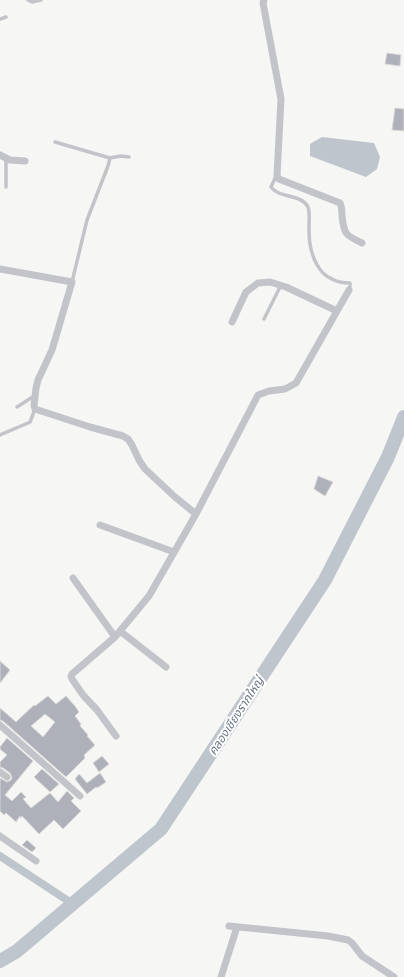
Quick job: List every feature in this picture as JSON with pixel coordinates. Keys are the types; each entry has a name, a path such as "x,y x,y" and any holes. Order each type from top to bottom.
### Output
{"street":[{"path":"264,0 263,3 281,99 277,173 279,179 340,203 346,234 362,243"},
{"path":"3,156 10,160 25,161"},
{"path":"0,269 72,282 52,350 38,380 35,396 35,409 128,438 145,469 196,514"},
{"path":"232,322 246,292 258,283 270,282 337,311"},
{"path":"116,736 97,710 83,695 71,676 72,674 115,637 149,596 196,514 258,396 269,391 285,389 296,384 349,290"},
{"path":"100,525 174,552"},
{"path":"73,578 115,637"},
{"path":"120,631 166,667"},
{"path":"0,725 80,796"},
{"path":"0,772 7,777"},
{"path":"0,836 36,861"},
{"path":"229,926 342,938 352,943 362,956 394,977"},
{"path":"221,977 237,927"}],"lane":[{"path":"28,0 32,2 41,0"},
{"path":"0,19 6,17"},
{"path":"55,142 110,159 121,156 129,158"},
{"path":"3,156 6,187"},
{"path":"72,282 87,220 110,159"},
{"path":"277,173 271,187 272,189 303,201 308,207 310,243 312,254 318,266 323,274 332,280 350,284 349,290"},
{"path":"264,319 281,286"},
{"path":"17,407 35,396"},
{"path":"0,435 28,424 35,409"}],"shaded area":[{"path":"322,137 374,143 380,157 377,169 366,177 310,156 310,144"}],"building":[{"path":"387,53 401,55 400,66 385,64"},
{"path":"395,108 404,109 404,131 392,130"},
{"path":"318,476 333,482 325,496 314,489"},
{"path":"0,661 10,670 0,683"},
{"path":"48,696 56,704 66,696 79,712 75,716 81,724 80,726 95,745 84,755 85,758 66,777 3,721 0,720 0,708 16,722 34,705 35,706","holes":["45,714 55,722 43,737 31,726"]},
{"path":"7,738 33,761 5,795 12,801 21,792 26,797 23,799 31,808 50,793 58,802 67,791 74,798 71,801 81,811 63,829 54,820 39,834 22,816 21,818 20,816 16,822 6,813 4,815 0,811 0,778 7,782 11,780 12,777 10,773 0,767 0,762 7,755 0,749 0,747"},
{"path":"102,756 109,764 99,772 93,763"},
{"path":"42,769 59,784 50,792 34,777"},
{"path":"100,773 106,782 87,794 75,779 79,774 87,783"},
{"path":"27,840 36,848 32,852 22,845"}],"waterway":[{"name":"คลองเชียงรากใหญ่","path":"0,961 17,951 161,829 325,580 388,457 404,417"},
{"path":"0,856 73,904"}]}
